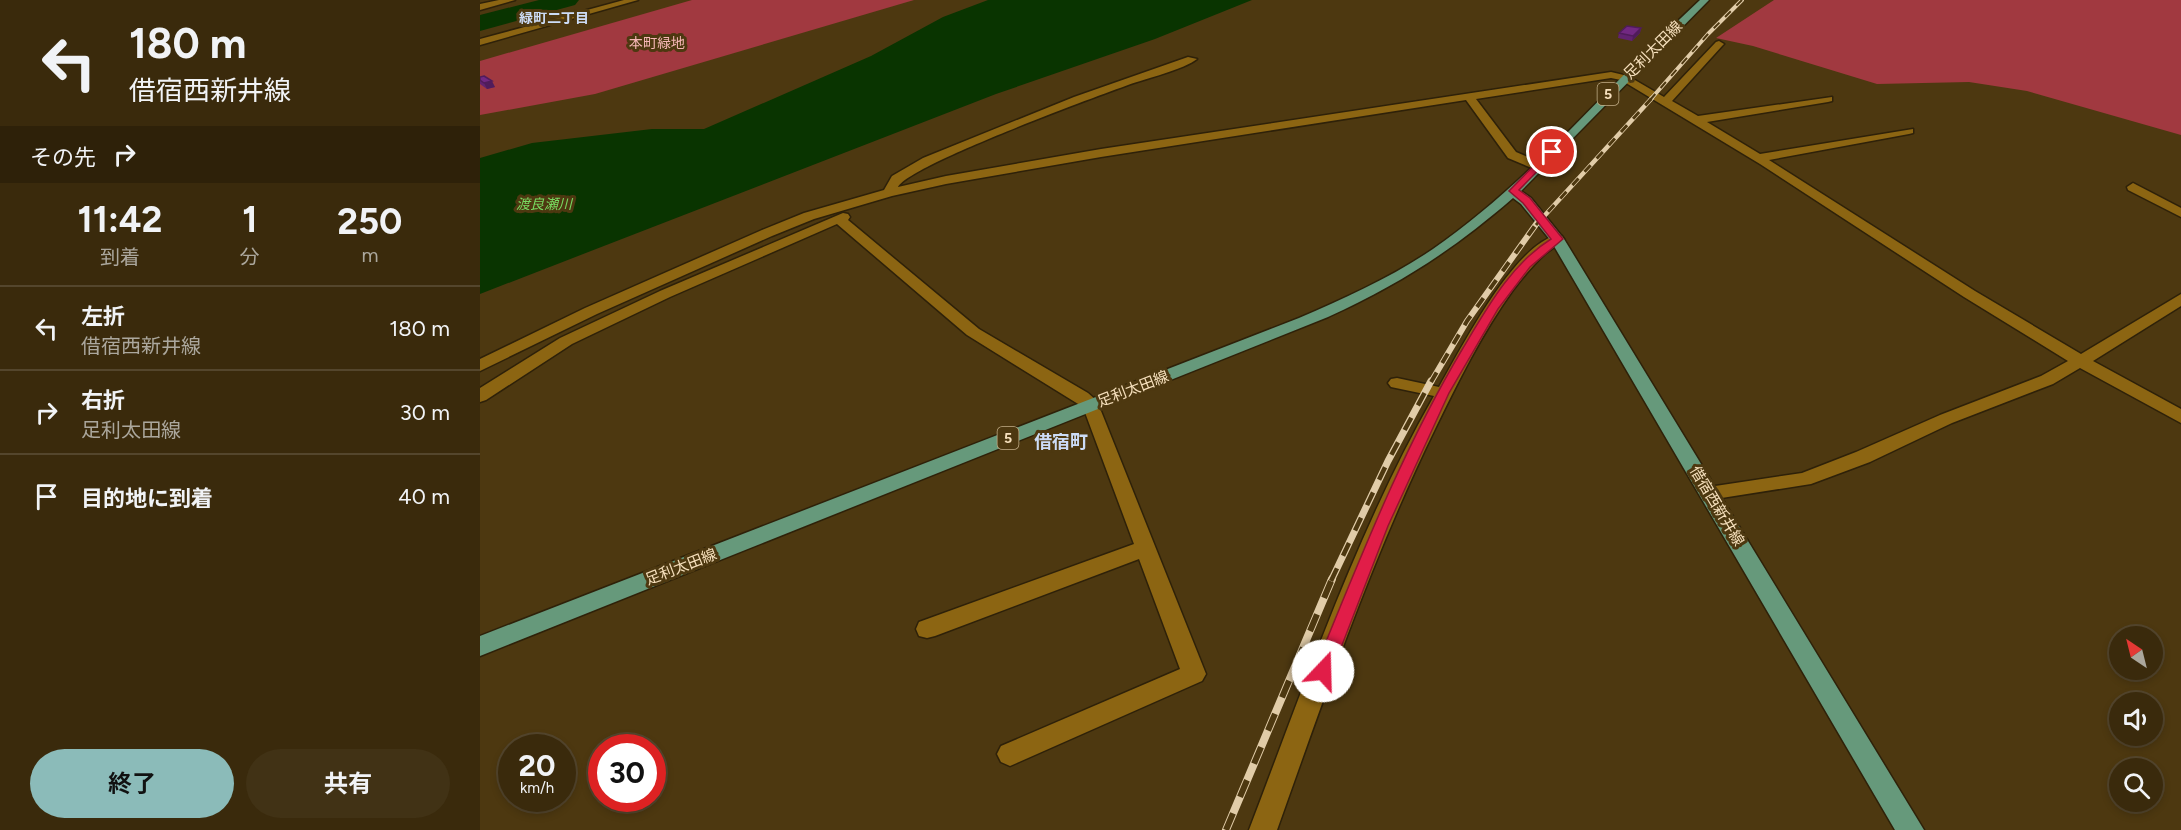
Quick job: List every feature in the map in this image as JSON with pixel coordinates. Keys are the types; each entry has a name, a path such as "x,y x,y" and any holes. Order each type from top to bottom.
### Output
{"main road":[{"name":"足利太田線","path":"480,646 1305,321 1370,292 1438,252 1514,191 1624,78 1705,0"},
{"name":"借宿西新井線","path":"1514,191 1526,201 1557,239 1910,830"}],"street":[{"path":"480,7 511,0"},
{"path":"480,42 634,0"},
{"path":"1665,102 1719,44"},
{"path":"889,192 896,179 927,161 1078,99 1192,59"},
{"path":"480,366 610,303 767,233 818,213 889,192 1101,153 1601,75 1624,78 1665,102 1757,158 1995,311 2181,417"},
{"path":"1468,96 1512,155 1538,166"},
{"path":"1695,120 1828,99"},
{"path":"1757,158 1909,131"},
{"path":"480,396 566,340 717,271 839,219 914,195 1033,171 1101,153"},
{"path":"2133,187 2181,213"},
{"path":"839,219 973,332 1082,397 1091,405 1112,455 1144,549 1194,674 1010,754"},
{"path":"1263,830 1380,526 1443,393 1506,290 1540,250 1557,239"},
{"path":"1709,493 1804,479 1863,457 1946,419 2047,380 2116,341 2181,299"},
{"path":"1397,383 1443,393"},
{"path":"927,629 1144,549"}],"green space":[{"name":"本町緑地","path":"692,0 914,0 595,94 480,115 480,61"},
{"path":"1774,0 2181,0 2181,135 2027,91 1969,82 1877,84 1753,46 1716,38"}],"water":[{"name":"渡良瀬川","path":"988,0 1252,0 1155,39 996,94 480,294 480,158 532,143 652,129 704,129 871,56 943,17"}],"building":[{"path":"1627,26 1641,28 1633,36 1619,33"},
{"path":"484,76 492,81 484,83 480,77"}],"waterway":[{"path":"480,23 567,0"}],"railway":[{"path":"1650,100 1708,34 1742,0"},
{"path":"1536,225 1652,98"},
{"path":"1431,382 1467,321 1537,223"},
{"path":"1331,581 1388,461 1431,381"},
{"path":"1226,830 1332,579"}],"district":[{"name":"緑町二丁目","path":"554,18"},
{"name":"借宿町","path":"1061,442"}],"route":[{"path":"1323,671 1380,526 1443,393 1493,308 1526,264 1540,250 1557,239 1526,201 1514,191 1552,152"}]}
